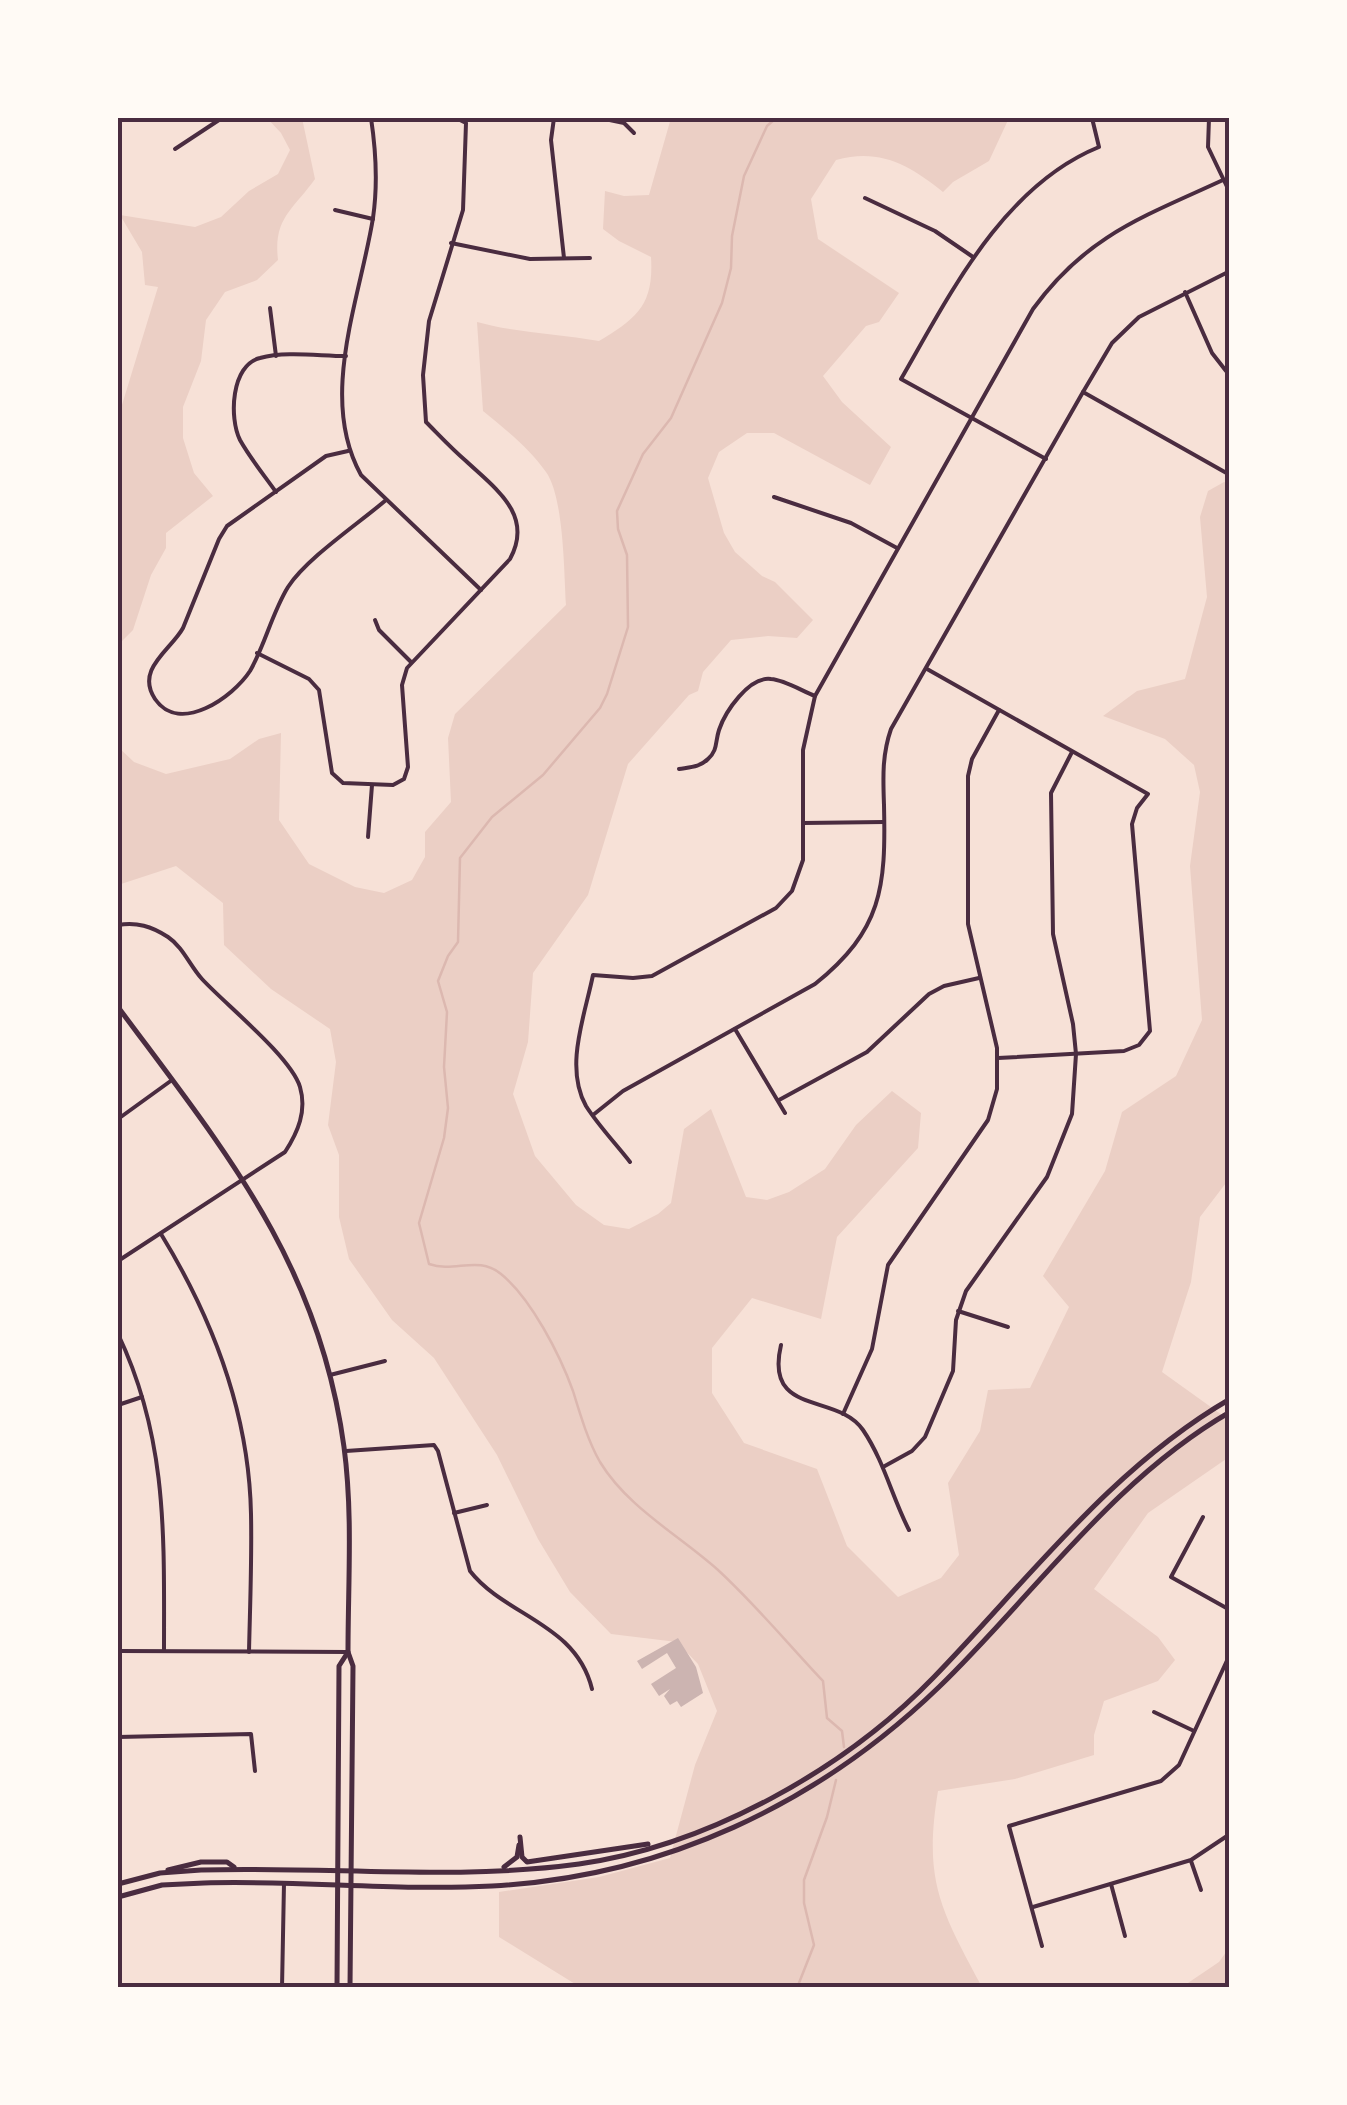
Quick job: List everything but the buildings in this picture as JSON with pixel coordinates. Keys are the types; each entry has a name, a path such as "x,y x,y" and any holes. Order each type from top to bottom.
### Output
{"main road":[{"path":"118,1006 243,1178 298,1279 330,1375 344,1451 348,1510 348,1652 353,1666 350,1988"},
{"path":"118,1884 160,1872 498,1870 583,1864 666,1842 767,1802 834,1762 874,1732 931,1680 1124,1476 1183,1428 1230,1399"},
{"path":"118,1897 162,1885 489,1886 552,1880 662,1854 773,1810 878,1743 941,1685 1133,1482 1193,1434 1230,1412"},
{"path":"337,1988 339,1666 348,1652"},
{"path":"498,1870 517,1858 520,1837 522,1857 527,1862 666,1842"}],"street":[{"path":"175,148 222,118"},
{"path":"257,654 308,679 319,690 332,773 343,783 394,784 404,779 408,767 402,686 406,668 482,590 516,549 516,517 506,496 426,422 423,413 429,321 463,210 466,123 458,119 371,118 376,184 373,219 352,306 346,356 342,421 348,451 361,475 482,590"},
{"path":"554,118 551,140 564,258"},
{"path":"600,118 624,123 634,133"},
{"path":"1046,459 901,379 992,232 1047,177 1099,146 1092,118"},
{"path":"1209,118 1208,147 1230,193"},
{"path":"630,1162 579,1088 576,1064 594,975 652,976 776,908 792,892 800,878 803,860 805,732 815,696 1032,309 1067,266 1103,238 1223,180"},
{"path":"865,198 935,231 973,257"},
{"path":"335,210 373,219"},
{"path":"451,243 530,259 590,258"},
{"path":"594,1115 624,1091 815,984 843,962 864,935 883,878 885,746 891,729 1083,392 1122,331 1184,292 1230,271"},
{"path":"1184,292 1212,353 1230,376"},
{"path":"270,308 276,356"},
{"path":"276,492 236,428 235,383 240,371 255,358 346,356"},
{"path":"1083,392 1230,474"},
{"path":"348,451 326,456 228,526 219,539 184,628 176,641 155,659 150,672 156,700 169,712 184,715 200,712 232,690 249,672 288,587 386,500"},
{"path":"774,497 851,523 898,548"},
{"path":"376,620 379,630 412,662"},
{"path":"927,670 1148,794 1137,808 1132,824 1150,1031 1139,1044 1124,1052 998,1058"},
{"path":"680,769 699,766 711,757 717,748 719,729 746,687 756,680 772,678 815,696"},
{"path":"843,1414 872,1348 888,1265 988,1120 997,1089 998,1058 968,924 968,776 972,759 998,710"},
{"path":"883,1468 912,1451 925,1437 953,1371 958,1311 966,1291 1056,1161 1072,1114 1076,1054 1074,1024 1053,934 1051,793 1072,752"},
{"path":"368,837 372,784"},
{"path":"803,823 884,822"},
{"path":"118,925 145,924 172,940 198,975 287,1065 300,1086 302,1114 297,1134 285,1152 118,1261"},
{"path":"778,1100 866,1052 929,994 944,986 979,978"},
{"path":"735,1028 786,1113"},
{"path":"118,1119 172,1080"},
{"path":"160,1233 188,1278 212,1331 237,1408 252,1512 249,1652"},
{"path":"958,1311 1008,1327"},
{"path":"118,1334 150,1422 164,1502 164,1651"},
{"path":"781,1345 777,1369 784,1386 810,1404 843,1414 862,1429 909,1530"},
{"path":"330,1375 385,1361"},
{"path":"118,1404 142,1397"},
{"path":"344,1451 434,1445 466,1562 482,1586 535,1617 568,1646 588,1673 592,1689"},
{"path":"454,1513 487,1505"},
{"path":"1203,1517 1172,1578 1230,1610"},
{"path":"118,1651 348,1652"},
{"path":"1042,1946 1008,1826 1162,1781 1179,1765 1230,1654"},
{"path":"1154,1712 1194,1732"},
{"path":"118,1736 251,1734 254,1771"},
{"path":"1032,1907 1191,1860 1230,1834"},
{"path":"1191,1860 1201,1890"},
{"path":"282,1988 284,1883"},
{"path":"1111,1884 1125,1936"}],"shaded area":[{"path":"267,118 302,118 315,179 282,224 278,260 257,280 225,292 206,320 201,361 183,407 183,438 194,473 213,496 166,533 166,548 151,575 133,630 118,645 118,418 158,287 145,285 142,252 120,215 195,227 221,217 249,191 278,174 290,150"},
{"path":"671,118 1009,118 989,161 943,192 906,167 866,156 836,160 811,199 818,239 899,293 879,322 866,326 823,376 842,402 891,447 870,485 774,433 747,433 719,452 708,478 724,533 735,552 775,582 813,620 797,638 731,640 703,672 698,691 689,695 628,764 588,895 533,973 528,1042 513,1094 535,1156 576,1205 604,1225 629,1229 671,1203 684,1129 711,1109 746,1197 767,1200 789,1192 825,1169 856,1125 892,1091 921,1113 918,1148 837,1237 821,1319 752,1298 712,1348 712,1393 744,1443 817,1469 847,1546 898,1597 941,1578 959,1555 948,1483 980,1431 988,1390 1030,1388 1069,1307 1043,1276 1105,1171 1122,1112 1176,1076 1202,1020 1190,866 1200,792 1194,765 1165,739 1103,716 1137,691 1185,679 1207,597 1200,517 1208,491 1224,482 1229,484 1229,1179 1200,1217 1191,1282 1162,1372 1229,1420 1229,1457 1148,1513 1094,1589 1158,1637 1175,1660 1158,1681 1104,1701 1094,1735 1094,1755 1015,1779 938,1791 933,1849 939,1894 982,1987 580,1987 499,1937 499,1892 599,1877 670,1858 695,1765 717,1711 698,1664 677,1642 611,1634 570,1592 538,1539 497,1455 434,1358 392,1320 349,1259 339,1217 339,1155 328,1125 336,1062 330,1029 271,989 224,945 223,903 176,866 118,885 118,747 134,762 166,774 230,759 259,739 281,733 279,820 309,864 355,887 384,893 412,880 425,857 425,832 451,802 448,738 455,714 566,605 562,536 552,484 532,455 483,411 477,322 599,341 633,317 646,299 651,257 603,229 605,191 624,196 649,195"},
{"path":"1229,1948 1229,1987 1182,1987 1219,1962"}],"waterway":[{"path":"776,118 767,126 744,176 722,303 671,418 643,454 617,511 618,529 627,555 628,627 607,694 600,708 543,775 492,817 460,858 458,942 438,981 447,1012 444,1067 448,1108 444,1138 419,1223 429,1264 492,1268 523,1297 560,1361 600,1462 639,1507 732,1583 823,1681 827,1718 842,1731 844,1747"},
{"path":"797,1988 814,1945 804,1903 804,1880 836,1780"}]}
